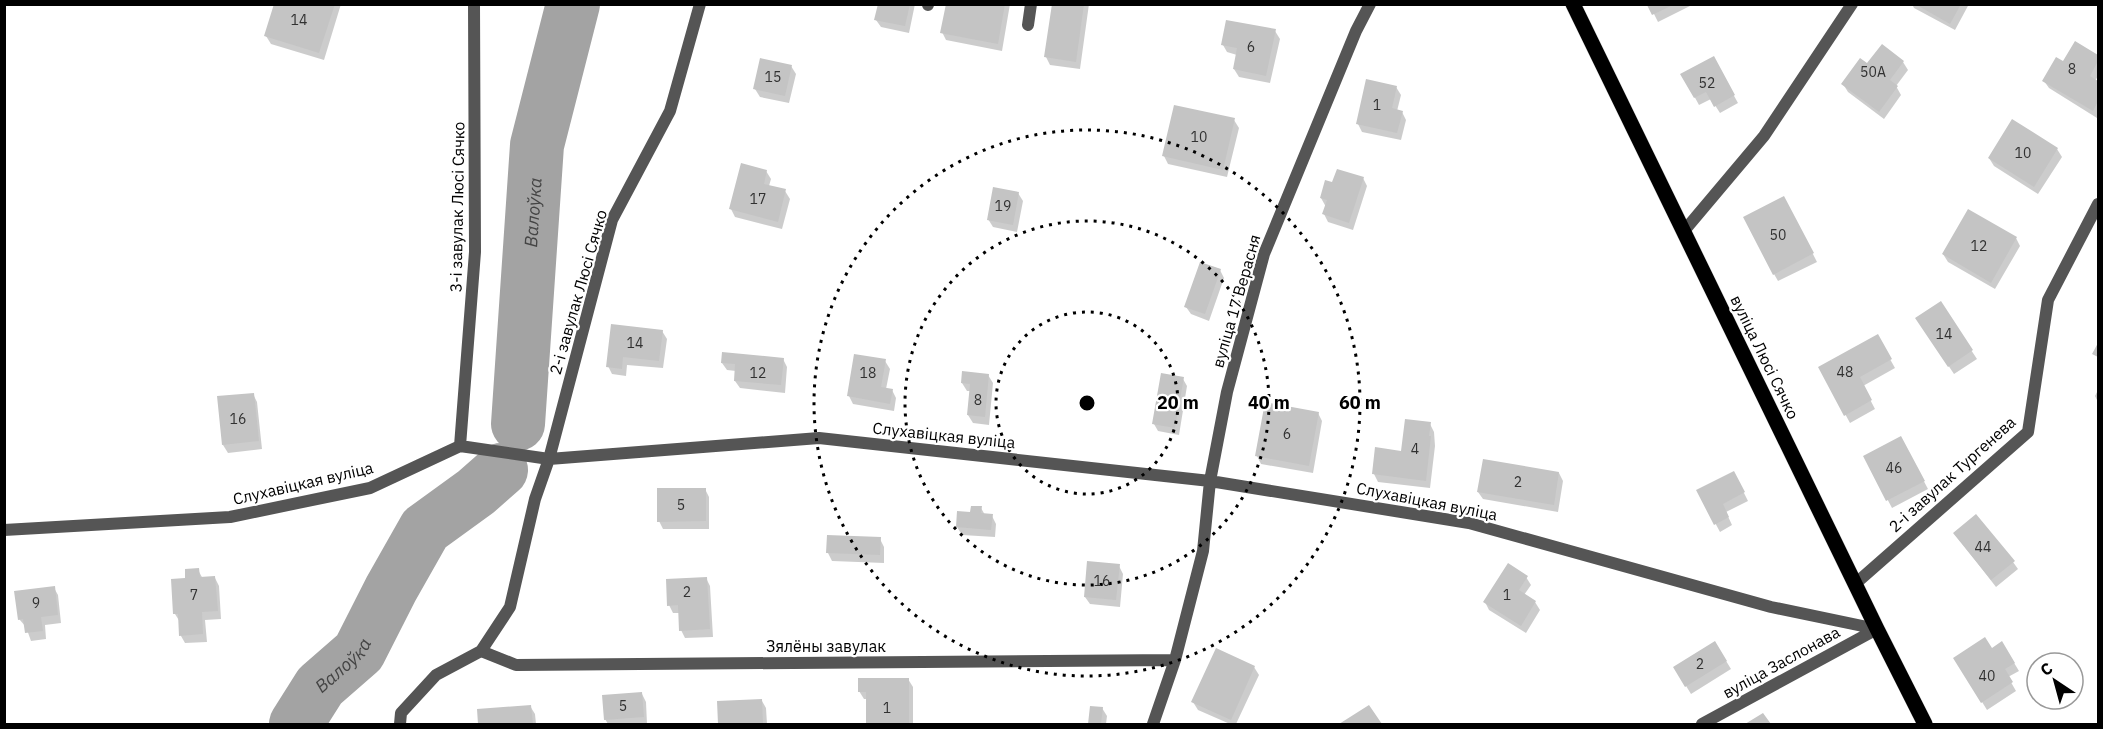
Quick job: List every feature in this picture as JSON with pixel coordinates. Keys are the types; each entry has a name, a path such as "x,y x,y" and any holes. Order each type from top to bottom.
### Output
{"main road":[{"name":"вуліца Люсі Сячко","path":"1573,4 1925,724"}],"street":[{"name":"3-і завулак Люсі Сячко","path":"460,446 475,252 474,4"},
{"name":"2-і завулак Люсі Сячко","path":"481,651 510,607 535,499 549,459 612,220 670,111 700,4"},
{"path":"1028,25 1031,4"},
{"name":"вуліца 17 Верасня","path":"1153,724 1175,660 1203,551 1210,481 1227,392 1264,254 1356,30 1370,4"},
{"path":"1684,231 1764,136 1852,4"},
{"name":"2-і завулак Тургенева","path":"1855,584 2028,432 2048,300 2098,204"},
{"name":"Слухавіцкая вуліца","path":"4,530 230,517 370,489 460,446 549,459 819,438 1210,481 1469,523 1771,608 1877,629"},
{"name":"вуліца Заслонава","path":"1702,724 1877,629"},
{"path":"400,724 401,713 436,675 481,651"},
{"name":"Зялёны завулак","path":"481,651 516,665 1175,660"}],"building":[{"path":"274,4 335,4 319,53 264,36"},
{"path":"878,4 910,4 905,26 874,20"},
{"path":"946,4 1005,4 998,44 940,33"},
{"path":"1052,4 1084,4 1076,62 1044,57"},
{"path":"1915,4 1961,4 1950,24"},
{"path":"1647,5 1673,5 1652,15"},
{"path":"1226,20 1276,29 1266,76 1233,69 1237,48 1221,45"},
{"path":"2075,41 2098,55 2098,61 2090,76 2098,81 2098,101 2093,111 2042,81 2056,57 2063,61"},
{"path":"1882,44 1904,61 1890,80 1898,86 1879,112 1841,84 1860,58 1867,63"},
{"path":"1714,56 1735,95 1714,107 1706,92 1694,98 1680,74"},
{"path":"760,58 792,65 785,96 753,89"},
{"path":"1366,79 1397,86 1392,108 1403,111 1397,133 1356,124"},
{"path":"1174,105 1235,118 1223,170 1162,156"},
{"path":"2012,119 2058,148 2034,187 1988,158"},
{"path":"741,163 767,170 764,184 786,189 778,222 729,209"},
{"path":"1337,169 1364,177 1349,223 1322,214 1327,200 1320,198 1325,180 1332,182"},
{"path":"993,187 1019,192 1013,225 987,220"},
{"path":"1784,196 1814,253 1773,275 1743,217"},
{"path":"1968,209 2017,237 1991,283 1942,254"},
{"path":"1200,262 1221,269 1205,314 1184,307"},
{"path":"1941,301 1973,350 1948,367 1915,318"},
{"path":"611,324 663,330 659,361 623,357 622,369 606,367"},
{"path":"1878,334 1892,359 1860,377 1872,400 1844,416 1818,367"},
{"path":"2098,343 2098,357 2092,354"},
{"path":"722,352 784,358 781,385 734,381 735,364 721,363"},
{"path":"854,354 886,359 881,387 893,389 890,404 847,396"},
{"path":"962,371 989,374 985,417 967,415 970,384 961,383"},
{"path":"1161,373 1184,377 1175,428 1152,424"},
{"path":"254,393 259,441 222,445 217,396"},
{"path":"1265,402 1319,412 1309,466 1255,456"},
{"path":"1405,419 1431,422 1426,481 1372,474 1375,447 1401,451"},
{"path":"1901,436 1925,481 1886,501 1863,456"},
{"path":"1483,459 1559,472 1554,505 1477,492"},
{"path":"1734,471 1745,492 1723,504 1729,517 1714,525 1696,490"},
{"path":"657,488 706,488 706,521 657,522"},
{"path":"971,506 982,506 981,513 993,514 991,530 956,527 957,511 970,512"},
{"path":"1976,514 2015,561 1991,580 1953,533"},
{"path":"827,535 881,537 880,555 826,553"},
{"path":"1087,561 1120,564 1116,600 1084,597"},
{"path":"1508,563 1528,576 1519,590 1536,601 1521,626 1483,602"},
{"path":"199,568 200,577 215,576 218,611 202,612 203,634 179,636 178,614 173,614 171,579 185,578 185,569"},
{"path":"707,577 710,629 679,631 678,605 667,606 666,579"},
{"path":"55,586 58,615 41,617 43,631 25,633 23,619 18,620 14,591"},
{"path":"1985,637 1992,648 2002,641 2015,663 2005,669 2013,682 1981,703 1953,658"},
{"path":"1715,641 1727,661 1685,687 1673,667"},
{"path":"1216,648 1255,666 1231,720 1191,702"},
{"path":"858,678 909,678 909,724 866,724 866,692 858,692"},
{"path":"642,692 644,717 604,720 602,695"},
{"path":"762,699 763,724 718,724 717,701"},
{"path":"531,705 533,724 478,724 477,709"},
{"path":"1369,705 1382,724 1339,724"},
{"path":"1090,706 1103,707 1101,724 1088,724"},
{"path":"1763,713 1771,724 1745,724"}],"waterway":[{"name":"Валоўка","path":"518,424 537,145 573,4"},
{"name":"Валоўка","path":"296,724 320,686 359,652 425,529 476,492 501,470"}]}
